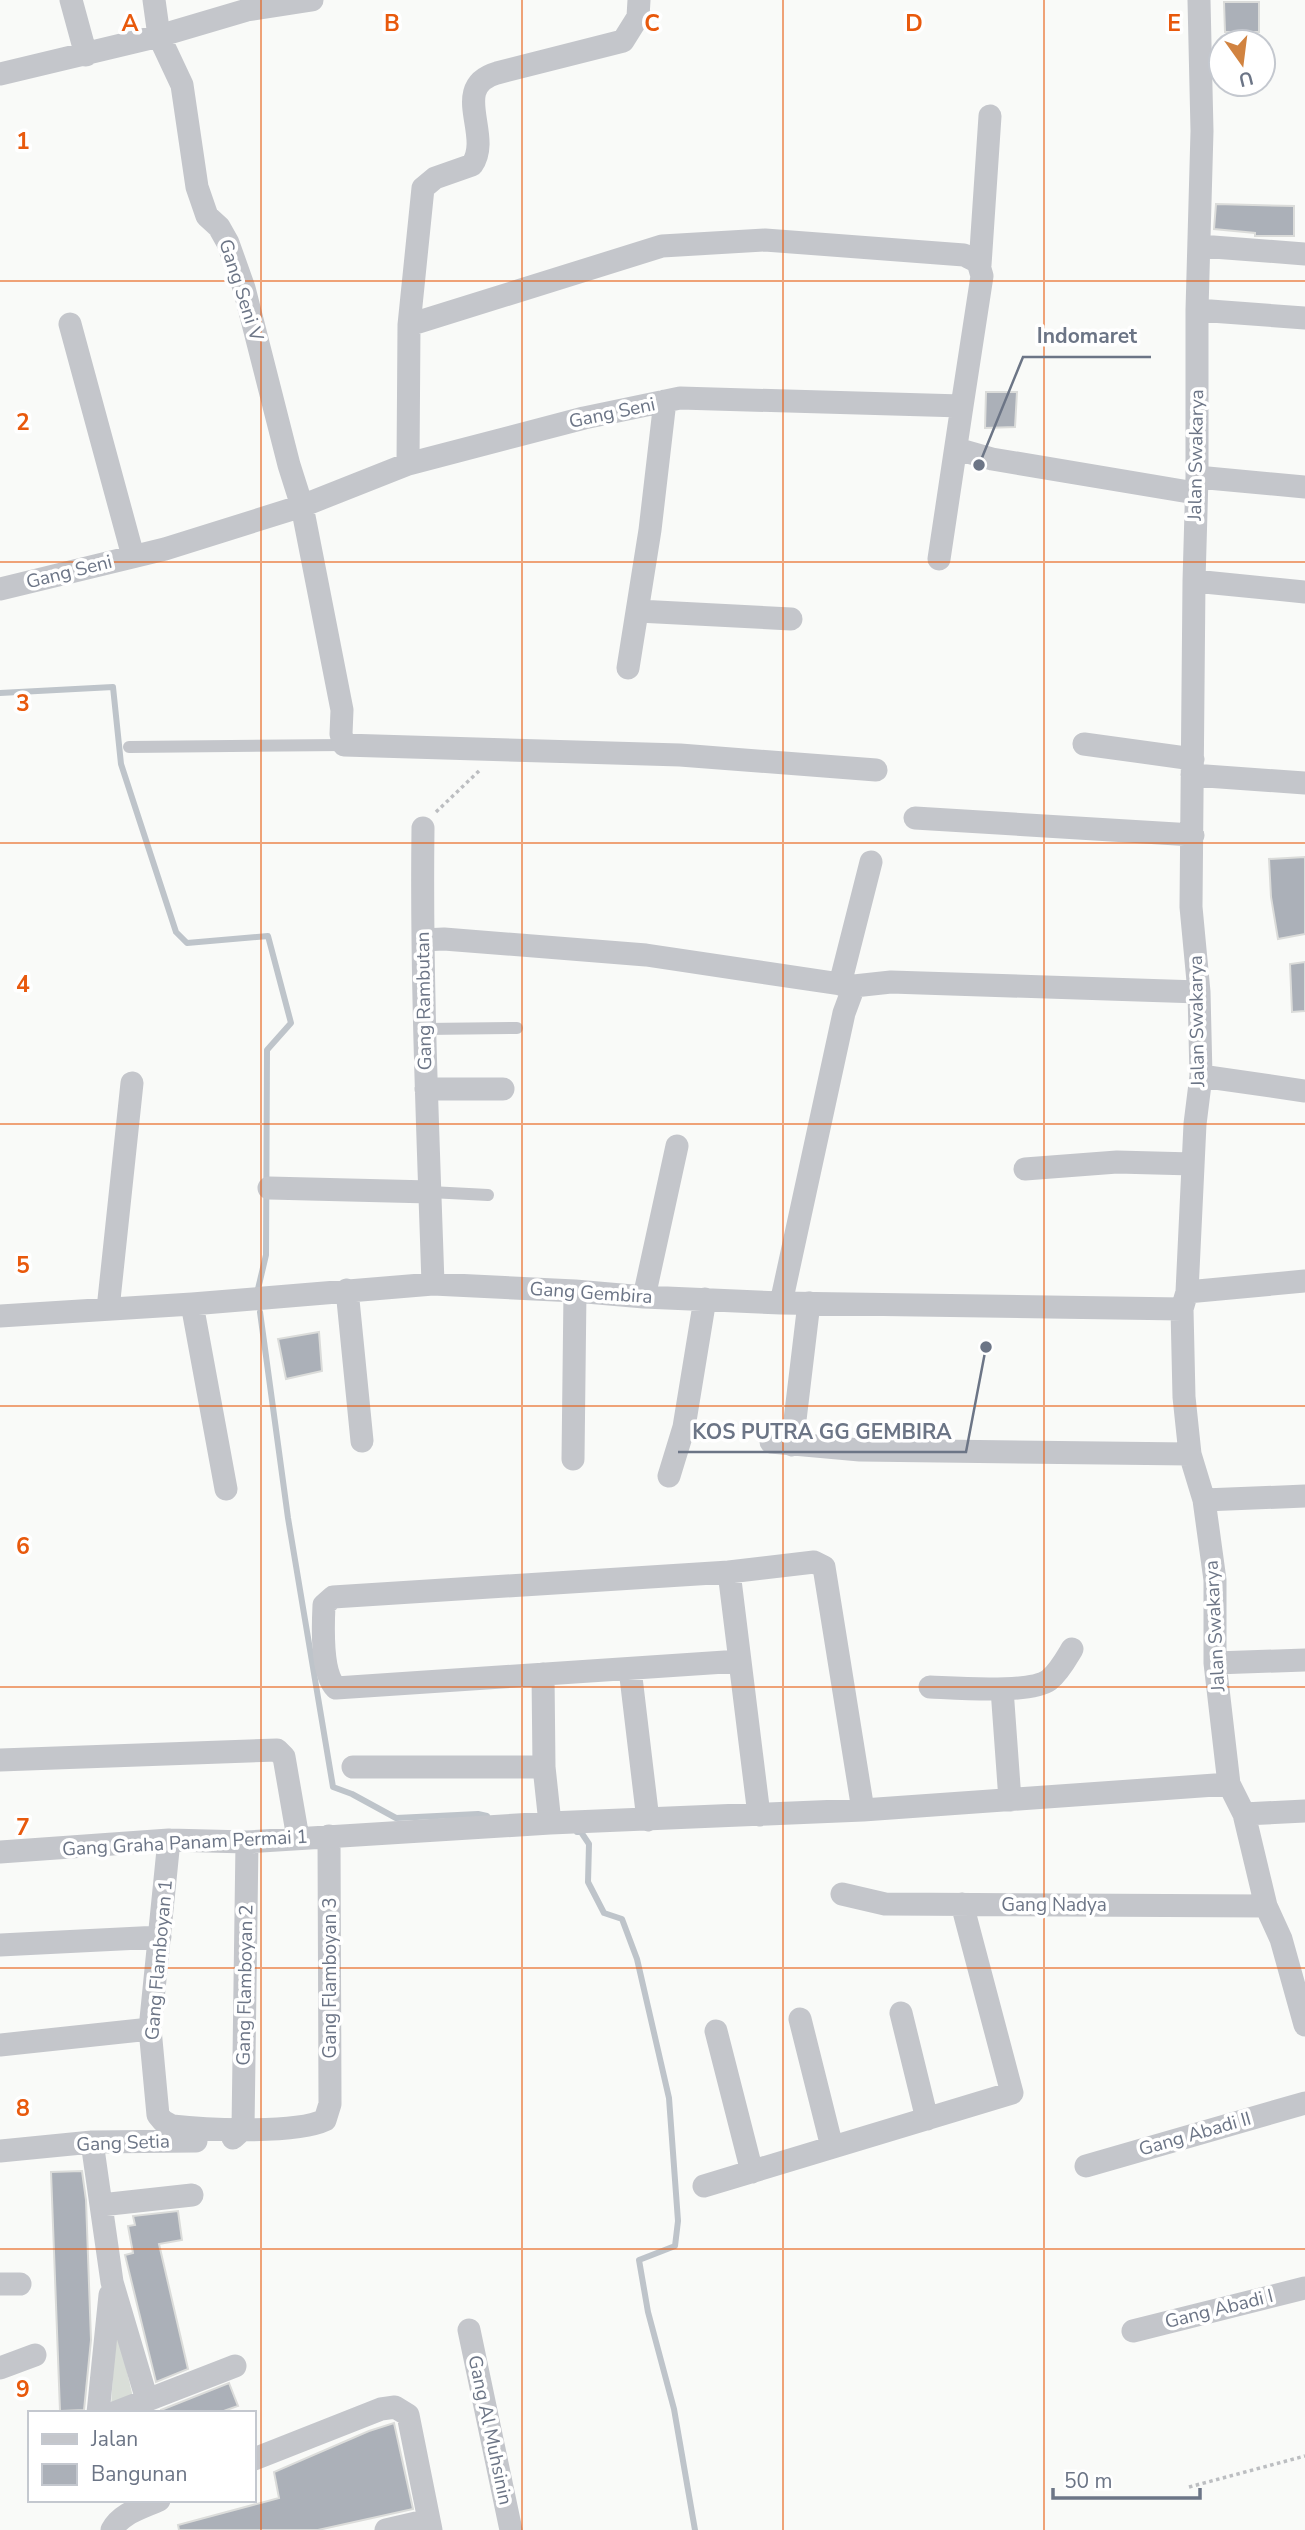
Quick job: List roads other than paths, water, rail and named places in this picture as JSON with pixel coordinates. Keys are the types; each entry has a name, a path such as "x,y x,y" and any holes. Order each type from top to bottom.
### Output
{"street":[{"path":"71,0 86,55"},
{"name":"Gang Seni V","path":"154,0 159,36 182,85 197,187 211,222 219,227 228,243 244,288 289,466 302,506 342,710 341,734 344,745"},
{"path":"0,74 159,36 246,5 312,0"},
{"path":"408,464 410,325 423,188 435,178 472,165 475,161 478,144 473,95 478,85 488,76 623,41 638,17 639,0"},
{"name":"Jalan Swakarya","path":"1199,0 1202,131 1196,310 1191,907 1199,992 1201,1076 1195,1124 1185,1300 1184,1396 1190,1454 1204,1500 1215,1580 1215,1663 1229,1784 1244,1814 1266,1906 1281,1939 1305,2025"},
{"path":"939,559 982,276 980,265 990,116"},
{"path":"410,325 662,246 765,240 964,255 980,265"},
{"path":"1200,246 1305,254"},
{"path":"1196,310 1305,318"},
{"path":"70,324 133,556"},
{"name":"Gang Seni","path":"0,589 165,549 302,506 408,464 584,418 680,398 962,406"},
{"path":"628,668 666,401"},
{"path":"957,449 992,458 1196,485 1305,487"},
{"path":"1194,582 1305,592"},
{"path":"638,611 791,619"},
{"path":"1084,744 1192,767 1305,783"},
{"path":"344,745 680,755 876,770"},
{"path":"915,818 1193,835"},
{"name":"Gang Rambutan","path":"422,828 426,1089 433,1284"},
{"path":"781,1303 844,1013 871,862"},
{"path":"423,940 444,939 646,955 847,985 891,982 1199,992"},
{"path":"1201,1076 1305,1091"},
{"path":"108,1309 132,1083"},
{"path":"426,1089 503,1089"},
{"path":"644,1297 677,1146"},
{"path":"1025,1168 1117,1162 1193,1164"},
{"path":"269,1188 430,1192"},
{"name":"Gang Gembira","path":"0,1316 191,1304 433,1284 644,1297 808,1303 1185,1300 1305,1281"},
{"path":"347,1290 362,1441"},
{"path":"573,1459 575,1291"},
{"path":"669,1476 684,1427 705,1299"},
{"path":"808,1303 782,1443 860,1450 1190,1454"},
{"path":"191,1304 226,1489"},
{"path":"1204,1500 1305,1496"},
{"path":"740,1661 336,1688 328,1678 324,1605 333,1597 729,1572 814,1562 824,1567 863,1810"},
{"path":"729,1572 759,1815"},
{"path":"930,1687 1002,1689 1048,1681 1072,1649"},
{"path":"1215,1663 1305,1660"},
{"path":"630,1669 648,1820"},
{"path":"543,1675 544,1767 550,1824"},
{"path":"1002,1689 1010,1800"},
{"path":"0,1760 277,1750 284,1758 298,1838"},
{"path":"353,1767 544,1767"},
{"name":"Gang Graha Panam Permai 1","path":"0,1852 169,1840 247,1842 550,1824 863,1810 1229,1784"},
{"path":"1244,1814 1305,1811"},
{"name":"Gang Flamboyan 3","path":"243,2129 313,2126 325,2120 330,2104 329,1836"},
{"name":"Gang Flamboyan 1","path":"169,1840 150,2029 158,2115 172,2126 243,2129"},
{"name":"Gang Flamboyan 2","path":"243,2129 247,1842"},
{"name":"Gang Nadya","path":"842,1895 885,1904 1266,1906"},
{"path":"704,2186 1012,2092 962,1905"},
{"path":"0,1945 160,1937"},
{"path":"901,2013 927,2119"},
{"path":"800,2019 832,2147"},
{"path":"0,2045 150,2029"},
{"path":"716,2031 752,2172"},
{"name":"Gang Abadi II","path":"1086,2166 1305,2103"},
{"name":"Gang Setia","path":"0,2151 92,2142 228,2141 243,2129"},
{"path":"92,2142 112,2281 147,2400"},
{"path":"101,2205 192,2194"},
{"path":"98,2411 112,2281"},
{"name":"Gang Abadi I","path":"1133,2331 1305,2288"},
{"name":"Gang Al Muhsinin","path":"469,2330 511,2530"},
{"path":"0,2368 35,2355"},
{"path":"119,2411 235,2366"},
{"path":"256,2458 381,2409 395,2407 408,2415 430,2525 386,2530"},
{"path":"112,2530 130,2513 155,2502"}],"lane":[{"path":"129,747 344,745"},
{"path":"425,1029 517,1028"},
{"path":"430,1192 488,1195"}],"waterway":[{"path":"0,693 113,687 121,764 176,932 187,943 268,936 291,1023 267,1050 266,1255 258,1289"},
{"path":"260,1312 288,1518 333,1787 352,1794 396,1818 478,1814 487,1816"},
{"path":"577,1832 581,1832 589,1844 588,1882 604,1913 622,1919 637,1959 669,2098 678,2221 675,2246 639,2260 648,2312 674,2409 695,2530"}],"place":[{"name":"Indomaret","path":"979,465"},
{"name":"KOS PUTRA GG GEMBIRA","path":"986,1347"}]}
